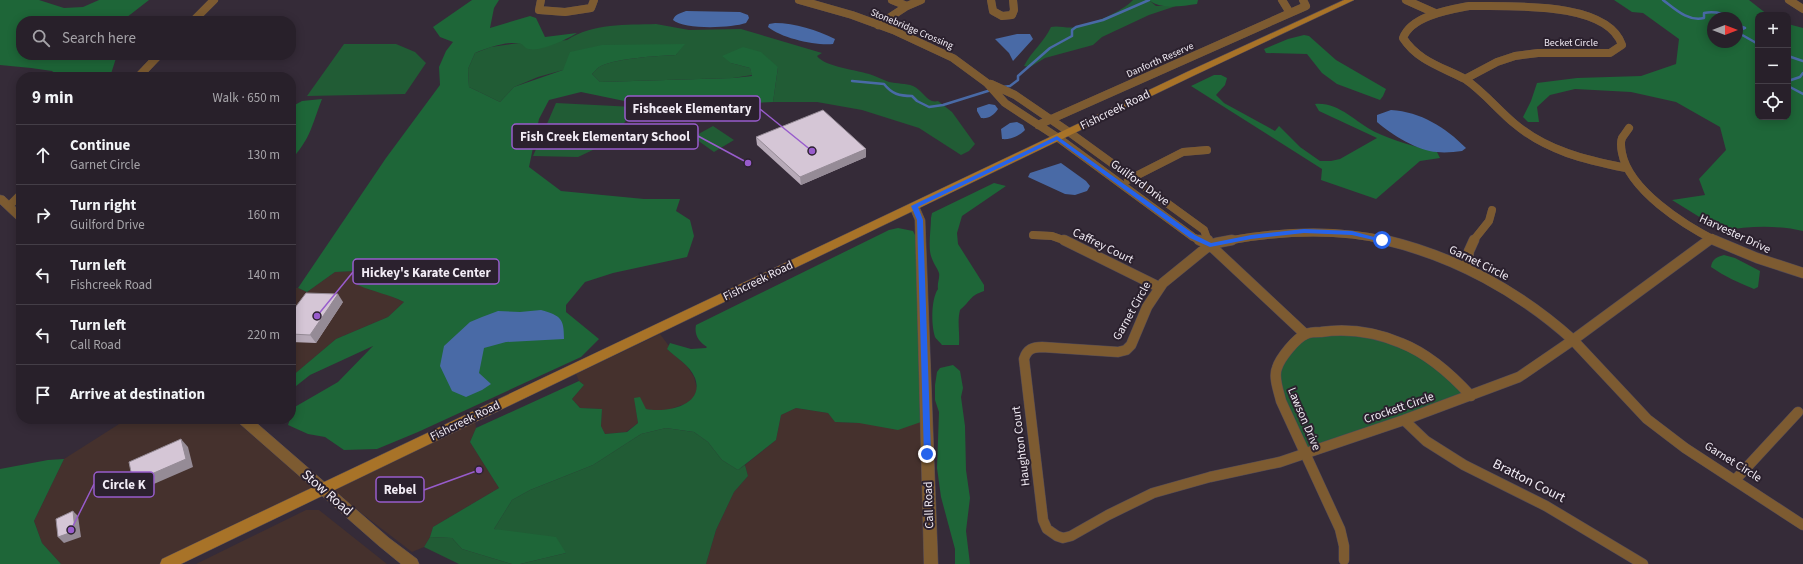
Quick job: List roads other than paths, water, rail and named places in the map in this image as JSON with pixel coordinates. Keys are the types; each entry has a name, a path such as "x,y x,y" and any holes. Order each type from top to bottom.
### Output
{"main road":[{"name":"Fishcreek Road","path":"167,564 1192,73 1350,0"}],"street":[{"path":"198,16 214,0"},
{"path":"541,0 539,4 540,10 547,12 580,12 591,8 594,0"},
{"name":"Stonebridge Crossing","path":"799,0 815,2 878,25 953,58 992,87 1006,103 1057,138"},
{"path":"892,0 907,6"},
{"path":"878,25 907,6 921,0"},
{"path":"991,0 993,12 1002,16 1012,15 1014,10 1013,0"},
{"path":"1282,0 1290,13"},
{"name":"Danforth Reserve","path":"1038,124 1052,120 1153,73 1306,6 1303,0"},
{"path":"1406,0 1435,14"},
{"path":"1789,0 1803,9"},
{"name":"Becket Circle","path":"1435,14 1469,6 1571,11 1591,17 1609,26 1619,36 1622,45 1610,53 1525,54 1497,62 1465,79"},
{"path":"1435,14 1406,30 1403,38 1408,48 1422,59 1465,79 1481,91 1510,120 1538,139 1573,156 1626,168"},
{"path":"143,72 154,60"},
{"name":"Stonebridge Crossing","path":"992,87 1015,95 1069,132"},
{"name":"Harvester Drive","path":"1629,128 1621,139 1621,154 1626,168 1638,184 1674,216 1712,238 1769,263 1803,273"},
{"name":"Guilford Drive","path":"1069,132 1204,230 1210,245"},
{"name":"Guilford Drive","path":"1057,138 1193,237 1210,245 1304,334"},
{"path":"1120,184 1184,152 1207,150"},
{"path":"0,198 16,213"},
{"path":"9,206 16,199"},
{"name":"Call Road","path":"914,206 920,220 931,564"},
{"path":"1466,268 1470,246 1489,223 1492,210"},
{"name":"Garnet Circle","path":"1035,346 1118,352 1128,348 1159,287 1174,273 1210,245 1284,233 1339,232 1382,240 1411,248 1466,268 1499,286 1532,307 1573,340 1647,418 1680,444 1781,508 1803,525"},
{"name":"Caffrey Court","path":"1033,235 1060,238 1159,287"},
{"name":"Crockett Circle","path":"1063,538 1071,536 1108,515 1153,493 1210,477 1280,462 1404,420 1520,377 1712,238"},
{"path":"1304,334 1333,330 1356,330 1380,335 1423,354 1452,376 1471,396"},
{"name":"Lawson Drive","path":"1304,334 1287,350 1276,369 1277,385 1281,400 1304,453 1340,529 1344,546 1344,560"},
{"name":"Haughton Court","path":"1035,346 1028,349 1024,359 1043,520 1047,529 1051,533 1063,538"},
{"path":"1736,479 1798,412"},
{"name":"Bratton Court","path":"1404,420 1426,441 1464,465 1546,506 1643,564"},
{"name":"Stow Road","path":"249,424 384,542 412,564"}],"water":[{"path":"686,11 740,12 748,15 749,18 746,23 720,27 697,27 673,20 677,15"},
{"path":"769,24 790,24 806,28 835,39 833,44 818,44 790,38 781,35 768,27"},
{"path":"1017,34 1030,34 1033,39 1013,61 1009,53 995,39"},
{"path":"989,104 995,105 998,109 991,116 981,118 977,108"},
{"path":"1391,110 1402,111 1422,117 1432,122 1450,133 1466,148 1462,151 1437,152 1422,149 1406,142 1377,122 1377,115"},
{"path":"1017,122 1023,125 1025,130 1014,137 1002,139 1001,129 1010,123"},
{"path":"1061,163 1086,181 1090,186 1087,191 1075,195 1065,194 1028,177 1030,173"},
{"path":"541,310 553,314 560,319 563,326 564,339 506,342 484,348 479,373 491,384 466,397 452,391 440,366 444,346 470,322 498,311 520,312"}],"waterway":[{"path":"1003,87 1010,86 1018,80 1018,76 1050,48 1072,36 1072,30 1076,27 1103,20 1149,0"},
{"path":"1663,0 1677,11 1693,18 1704,18 1704,13 1707,13"},
{"path":"1743,27 1745,28 1743,29"},
{"path":"1743,35 1755,42"},
{"path":"1791,57 1803,61"},
{"path":"1791,80 1800,77 1803,73"},
{"path":"852,81 884,84 893,92 903,96 912,96 917,101 929,107 943,105 991,90"},
{"path":"1791,88 1803,94"}],"place":[{"name":"Fishceek Elementary","path":"812,151"},
{"name":"Fish Creek Elementary School","path":"748,163"},
{"name":"Hickey's Karate Center","path":"317,316"},
{"name":"Rebel","path":"479,470"},
{"name":"Circle K","path":"71,530"}]}
